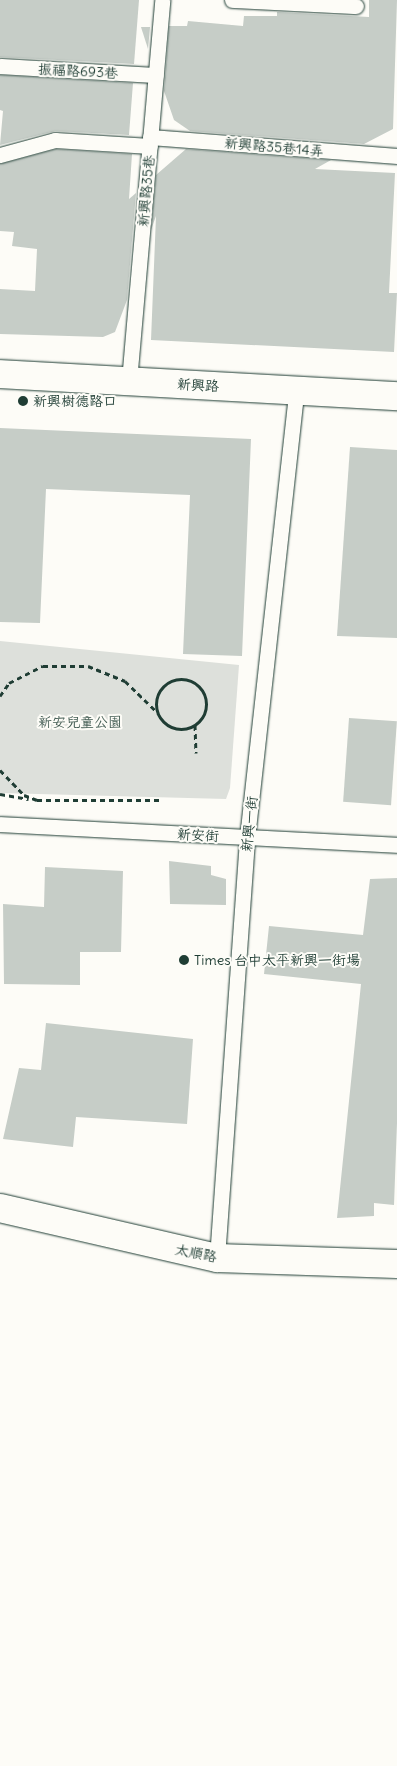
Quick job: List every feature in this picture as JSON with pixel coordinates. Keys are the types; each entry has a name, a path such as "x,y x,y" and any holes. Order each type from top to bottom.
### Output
{"street":[{"name":"新興路","path":"0,374 397,396"},
{"name":"太順路","path":"0,1208 217,1258 397,1264"}],"lane":[{"name":"新興路35巷","path":"130,381 162,0"},
{"path":"232,0 356,6"},
{"name":"振福路693巷","path":"0,66 156,75"},
{"path":"0,154 55,140 150,141"},
{"name":"新興路35巷14弄","path":"150,141 397,156"},
{"name":"新興一街","path":"217,1258 248,838 296,391"},
{"name":"新安街","path":"0,824 397,845"}],"path":[{"path":"0,696 9,683 43,666 88,666 125,681 174,727 195,725"},
{"path":"158,713 157,698 164,686 177,679 192,681 206,698 204,713 195,725 196,753"},
{"path":"0,770 24,795 37,800"},
{"path":"0,794 37,800 162,800"}],"green space":[{"name":"新安兒童公園","path":"0,641 239,665 230,788 226,799 0,793"}],"building":[{"path":"0,0 139,0 134,64 0,57"},
{"path":"369,0 397,0 393,129 364,144 190,131 174,120 164,91 169,26 187,26 188,21 243,26 244,16 277,16 277,12 369,17"},
{"path":"141,27 150,27 148,49"},
{"path":"0,75 133,83 129,135 55,131 0,145 3,111 0,110"},
{"path":"56,149 132,154 129,199 136,193 127,300 115,332 103,337 0,334 0,289 35,291 37,249 12,246 14,232 0,231 0,164"},
{"path":"186,149 331,160 315,169 395,173 389,293 397,293 394,352 151,340 156,216 151,230 156,175"},
{"path":"0,428 251,439 242,656 183,654 190,495 46,489 40,623 0,622"},
{"path":"350,447 397,450 397,638 337,636"},
{"path":"349,718 397,721 391,805 343,802"},
{"path":"169,861 211,866 211,875 226,879 226,905 170,904"},
{"path":"45,867 123,871 121,952 80,952 80,985 4,984 3,904 44,907"},
{"path":"397,878 397,1123 394,1205 374,1203 374,1216 337,1218 361,984 264,974 269,926 363,935 370,879"},
{"path":"46,1023 193,1039 187,1124 76,1117 73,1147 3,1139 19,1068 41,1070"}],"place":[{"name":"新興樹德路口","path":"23,401"},
{"name":"Times 台中太平新興一街場","path":"184,960"}]}
